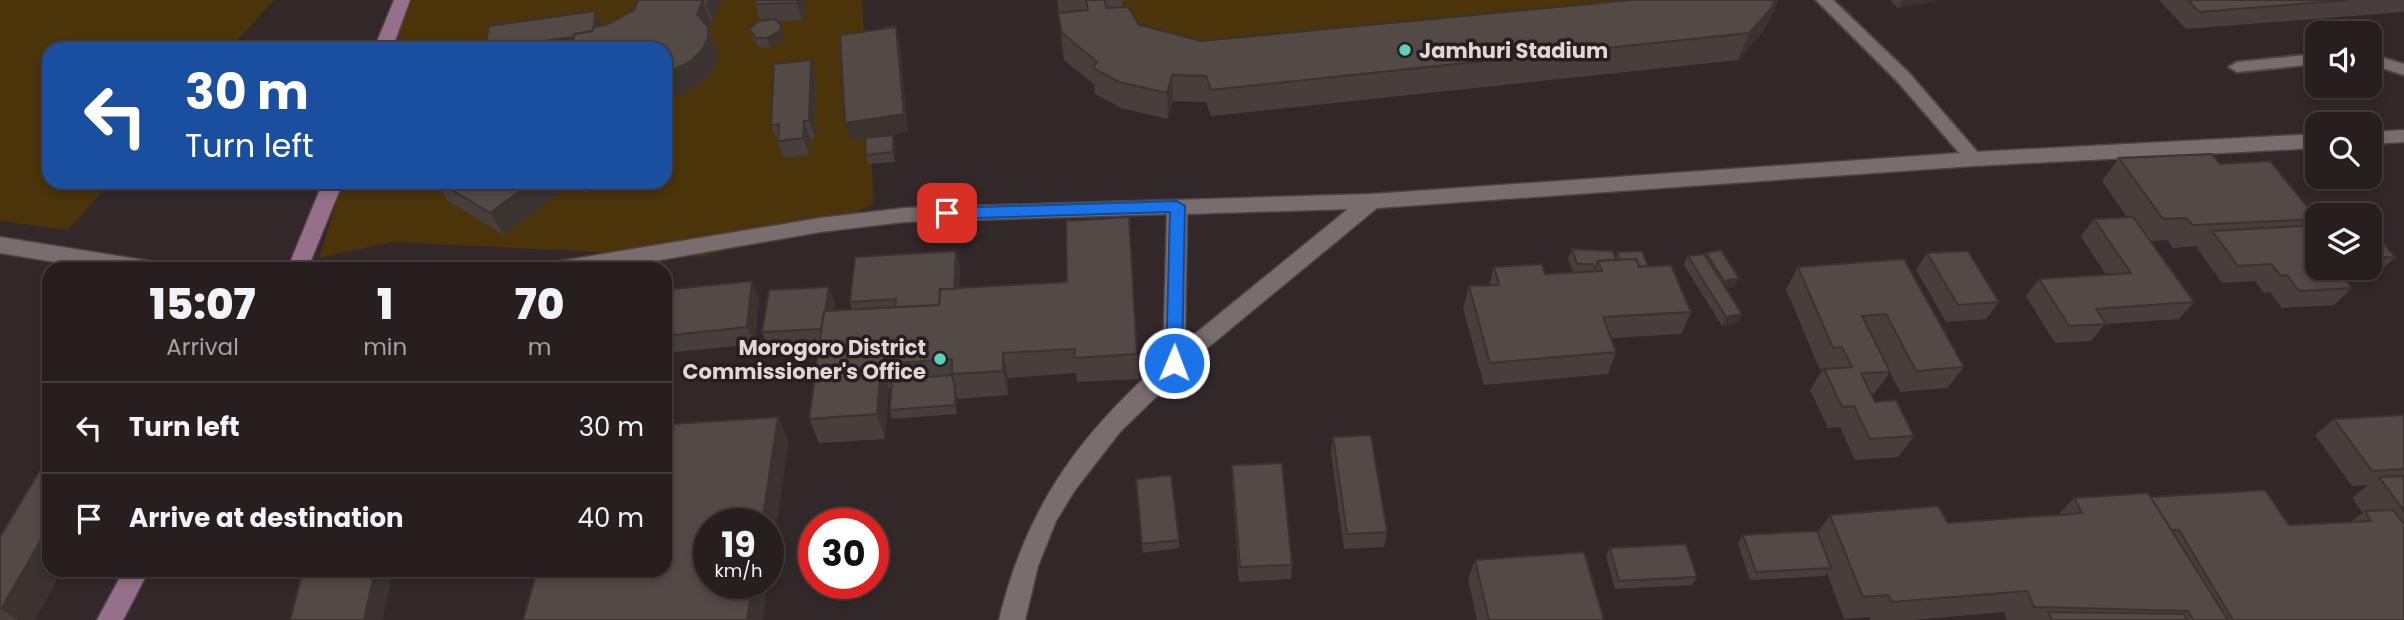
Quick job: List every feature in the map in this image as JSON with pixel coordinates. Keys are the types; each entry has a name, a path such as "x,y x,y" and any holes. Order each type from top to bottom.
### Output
{"street":[{"path":"386,42 402,0"},
{"path":"2382,137 2404,136"},
{"path":"601,262 780,231 878,218 1372,201 1974,159 2305,142"},
{"path":"300,262 330,189"},
{"path":"1012,620 1021,580 1048,512 1114,423 1174,363 1313,244 1372,201"},
{"path":"1174,363 1177,206"},
{"path":"0,245 105,262"},
{"path":"110,620 133,577"}],"lane":[{"path":"1824,0 1903,77 1974,159"},
{"path":"2382,56 2404,55"},
{"path":"2237,67 2305,60"},
{"path":"2382,62 2404,70"}],"shaded area":[{"path":"0,0 274,0 236,42 42,42 42,189 105,189 68,230 0,221"},
{"path":"402,0 862,0 874,204 847,217 701,257 392,242 319,258 341,189 672,189 672,42 388,42"},
{"name":"Jamhuri Stadium","path":"1058,0 1774,0 1767,25 1738,60 1211,116 1206,102 1173,101 1167,119 1121,108 1064,60 1061,39 1090,36"}],"building":[{"path":"638,0 703,0 697,14 708,27 708,38 703,49 692,60 672,70 672,42 573,42 574,34 592,31 593,27 606,25 634,10"},
{"path":"756,0 797,0 797,3 755,4"},
{"path":"1086,0 1105,0 1106,8 1128,7 1139,25 1201,41 1631,0 1776,0 1749,33 1211,90 1206,76 1172,75 1167,93 1119,82 1093,68 1097,62 1062,33 1058,13 1088,10"},
{"path":"2188,0 2349,0 2199,12"},
{"path":"595,11 592,31 574,34 573,37 536,42 486,42 489,26"},
{"path":"775,19 781,25 780,31 767,38 756,38 749,29 759,21"},
{"path":"896,27 904,114 845,123 840,35"},
{"path":"811,60 809,121 804,121 803,138 778,141 779,124 771,125 774,64"},
{"path":"893,135 893,152 866,155 865,138"},
{"path":"2212,154 2220,164 2270,161 2305,204 2305,220 2192,225 2186,218 2163,219 2119,158"},
{"path":"451,189 523,189 490,213"},
{"path":"1129,217 1137,354 1074,358 1075,349 1003,353 1003,371 952,374 952,359 881,364 877,414 809,419 824,311 939,305 940,289 1067,282 1066,221"},
{"path":"2133,217 2194,302 2096,309 2106,324 2069,326 2039,279 2131,273 2094,219"},
{"path":"2305,226 2305,280 2346,280 2352,288 2299,291 2287,275 2281,276 2271,264 2238,266 2212,231"},
{"path":"2382,241 2395,257 2382,258"},
{"path":"1572,249 1613,251 1616,260 1598,261 1595,270 1593,264 1577,264"},
{"path":"1721,250 1739,278 1724,281 1706,253"},
{"path":"956,251 954,289 940,289 939,305 895,307 896,299 850,302 855,257"},
{"path":"1642,251 1648,266 1639,267 1636,259 1620,260 1617,252"},
{"path":"1968,251 1999,302 1958,305 1927,253"},
{"path":"1704,254 1742,314 1726,317 1688,256"},
{"path":"1636,259 1639,267 1671,265 1691,312 1603,317 1616,352 1490,363 1469,286 1499,285 1494,267 1542,264 1545,274 1602,271 1598,261"},
{"path":"1904,259 1964,367 1916,371 1886,314 1862,316 1890,372 1861,373 1875,402 1896,400 1914,436 1870,439 1854,406 1842,407 1824,369 1852,367 1842,347 1833,348 1798,267"},
{"path":"752,281 747,327 672,335 672,289"},
{"path":"829,287 821,329 762,332 769,290"},
{"path":"952,375 955,405 890,410 892,380"},
{"path":"2404,415 2404,469 2372,471 2334,419"},
{"path":"778,417 764,508 693,508 693,599 750,599 747,620 523,620 535,577 672,577 673,424"},
{"path":"1371,435 1387,532 1347,534 1333,437"},
{"path":"1282,463 1292,565 1240,567 1232,465"},
{"path":"42,467 42,538 1,609 0,537"},
{"path":"1171,475 1179,540 1142,544 1136,479"},
{"path":"2404,476 2404,511 2379,477"},
{"path":"2265,490 2289,525 2371,521 2365,511 2393,510 2404,524 2404,620 2233,620 2179,530 2171,530 2150,497"},
{"path":"2148,493 2228,620 2193,620 2188,611 2034,607 2027,591 1892,602 1888,595 1863,597 1830,515 1938,506 1948,523 2082,513 2074,498"},
{"path":"1817,531 1831,568 1756,572 1743,535"},
{"path":"1686,544 1697,577 1619,581 1610,548"},
{"path":"1584,552 1604,620 1489,620 1475,560"},
{"path":"301,577 373,577 364,620 290,620"},
{"path":"2048,612 2184,614 2187,620 2052,620"}],"place":[{"name":"Jamhuri Stadium","path":"1405,50"},
{"name":"Morogoro District Commissioner's Office","path":"940,359"}],"route":[{"path":"947,213 1177,206 1174,363"}]}
